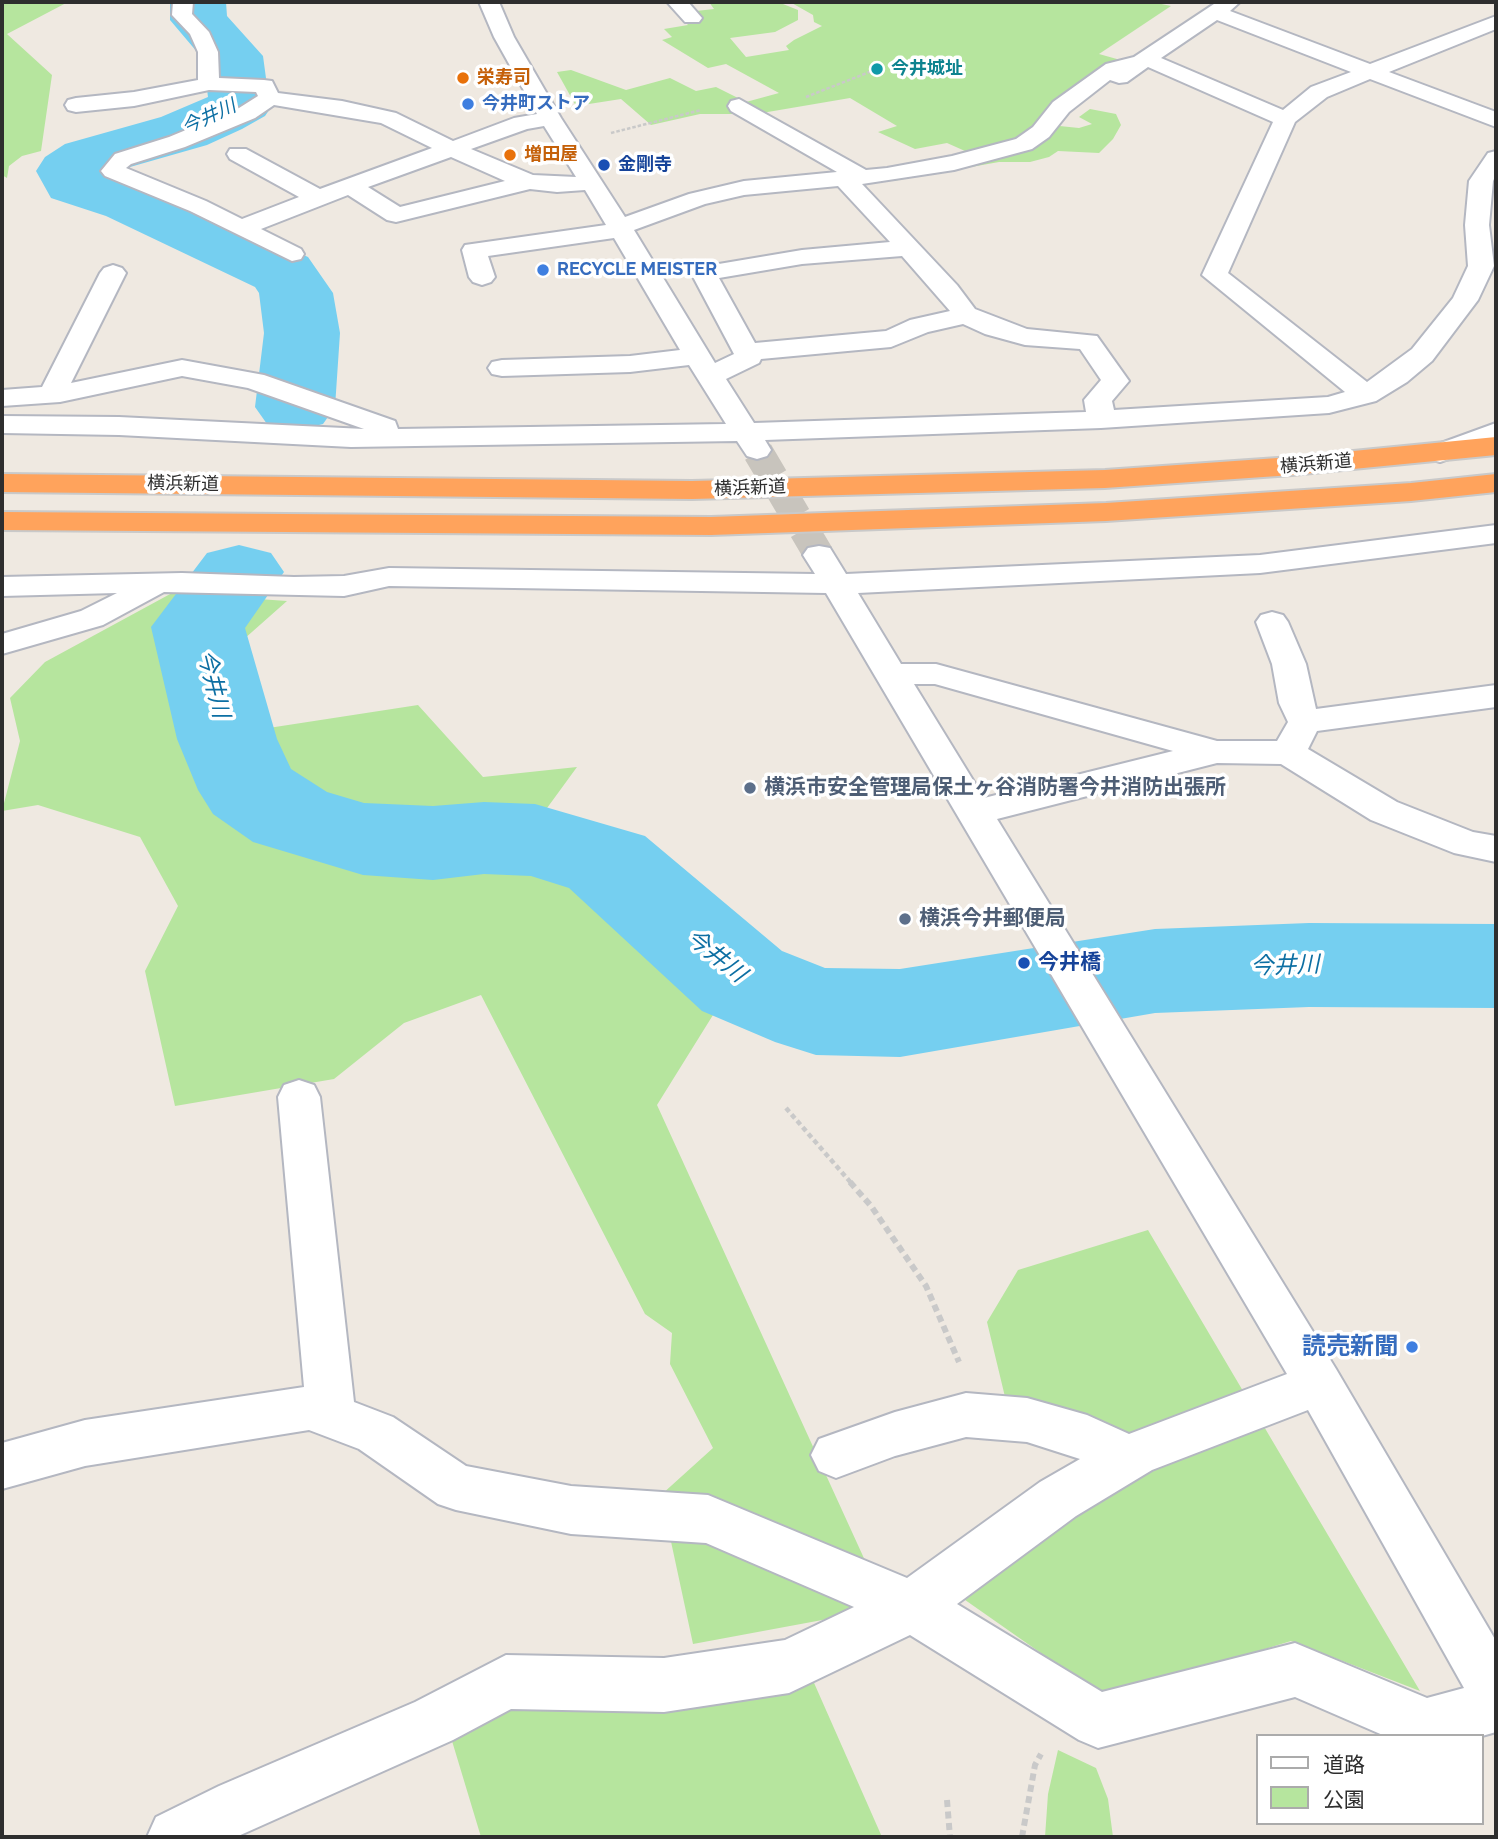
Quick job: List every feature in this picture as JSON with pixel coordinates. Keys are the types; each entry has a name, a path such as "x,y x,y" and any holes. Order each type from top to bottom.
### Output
{"highway":[{"name":"横浜新道","path":"2,483 692,490 1105,478 1440,453 1496,446"},
{"name":"横浜新道","path":"2,524 114,522 711,526 1106,512 1411,492 1496,483"}],"street":[{"path":"183,2 181,15 200,32 216,85"},
{"path":"489,2 504,37 566,145 621,228 751,442"},
{"path":"677,2 692,18"},
{"path":"1028,151 1046,141 1073,110 1222,7 1369,71 1496,120"},
{"path":"1366,395 1215,275 1285,119 1319,92 1496,22"},
{"path":"482,277 474,250 621,228 697,200 744,188 853,178 942,165 1024,144 1041,132 1061,107 1113,68 1139,63 1285,119"},
{"path":"76,105 134,99 216,85 263,92 388,118 530,182"},
{"path":"263,92 215,127 124,159 113,171 241,228 292,254"},
{"path":"739,106 853,178 966,315 994,328 1025,337 1088,342 1115,381 1098,400 1101,419"},
{"path":"241,228 522,123 550,118"},
{"path":"238,155 318,198"},
{"path":"2,425 234,430 354,427 413,438 751,442 1329,405 1366,395 1397,376 1475,302 1481,266 1477,225 1481,181 1496,158"},
{"path":"350,186 396,215 530,182 591,183"},
{"path":"502,368 630,364 703,366 749,357 704,273 802,257 910,248"},
{"path":"52,394 113,273"},
{"path":"747,352 891,339 919,326 966,315"},
{"path":"2,398 52,394 182,368 254,381 354,427"},
{"path":"176,428 221,374"},
{"path":"1440,453 1496,432"},
{"path":"2,586 171,583 344,586 389,577 838,584 1260,564 1496,534"},
{"path":"819,555 1319,1384 1496,1692"},
{"path":"2,644 92,618 171,583"},
{"path":"1272,622 1289,664 1296,703 1305,722"},
{"path":"891,674 936,674 1217,752 1288,753 1384,811 1467,844 1496,849"},
{"path":"1305,722 1496,696"},
{"path":"1288,753 1305,722"},
{"path":"974,813 1217,752"},
{"path":"299,1097 354,1424"},
{"path":"176,1837 239,1806 434,1721 506,1682 664,1685 789,1666 912,1606 1058,1499 1128,1458 1319,1384"},
{"path":"2,1466 85,1443 309,1408 354,1424 456,1488 571,1510 708,1519 912,1606 1098,1721 1295,1670 1427,1726 1496,1705"},
{"path":"836,1455 895,1434 966,1415 1027,1420 1087,1438 1128,1458"}],"path":[{"path":"566,145 696,111 820,93 877,69"},
{"path":"786,1108 871,1206 926,1286 959,1360 966,1415"},
{"path":"1022,1837 1035,1765 1045,1746"},
{"path":"947,1800 950,1837"}],"green space":[{"path":"2,2 68,2 7,34 52,75 41,151 22,156 9,166 7,178 2,175"},
{"path":"709,2 778,2 798,10 798,20 775,32 730,38 746,57 789,50 786,46 794,40 822,26 814,22 813,15 790,2 1152,2 1171,6 1099,54 1124,61 1053,103 1039,118 1040,124 1079,128 1092,124 1079,117 1090,109 1116,114 1121,125 1113,139 1099,153 1058,151 1049,157 1030,162 999,162 893,181 867,178 974,155 947,143 915,149 878,132 897,126 850,98 756,114 700,114 651,125 621,99 576,106 557,72 571,70 626,90 670,78 696,91 716,87 746,102 779,93 726,64 708,68 662,40 672,37 664,29 688,25 683,20 696,11 714,9"},
{"path":"172,593 287,601 235,647 191,714 262,729 418,705 483,777 577,767 531,830 643,838 692,911 802,972 956,971 1037,1009 931,1040 796,1033 713,1015 657,1105 873,1578 860,1613 693,1644 661,1495 713,1448 670,1364 672,1333 645,1314 481,995 404,1023 334,1079 175,1106 145,971 178,906 140,837 38,805 2,811 20,741 10,698 45,662"},
{"path":"1148,1230 1420,1691 1291,1641 1105,1698 958,1595 1152,1459 1006,1401 987,1322 1018,1270"},
{"path":"811,1676 882,1837 481,1837 449,1731 519,1693"},
{"path":"1058,1750 1096,1768 1108,1799 1113,1837 1045,1837 1048,1794"}],"waterway":[{"name":"今井川","path":"198,2 199,20 233,56 237,93 243,103 184,131 88,158 69,171 75,184 130,202 282,272 296,293 302,333 295,407"},
{"name":"今井川","path":"239,572 198,627 227,739 249,790 290,817 363,839 433,843 484,838 535,840 607,862 742,981 816,1011 900,1013 1155,971 1309,965 1496,966"}],"tunnel":[{"path":"758,452 819,555"}],"place":[{"name":"今井城址","path":"877,69"},
{"name":"栄寿司","path":"463,78"},
{"name":"今井町ストア","path":"468,104"},
{"name":"増田屋","path":"510,155"},
{"name":"金剛寺","path":"604,165"},
{"name":"RECYCLE MEISTER","path":"543,270"},
{"name":"横浜市安全管理局保土ヶ谷消防署今井消防出張所","path":"750,788"},
{"name":"横浜今井郵便局","path":"905,919"},
{"name":"今井橋","path":"1024,963"},
{"name":"読売新聞","path":"1412,1347"}]}
